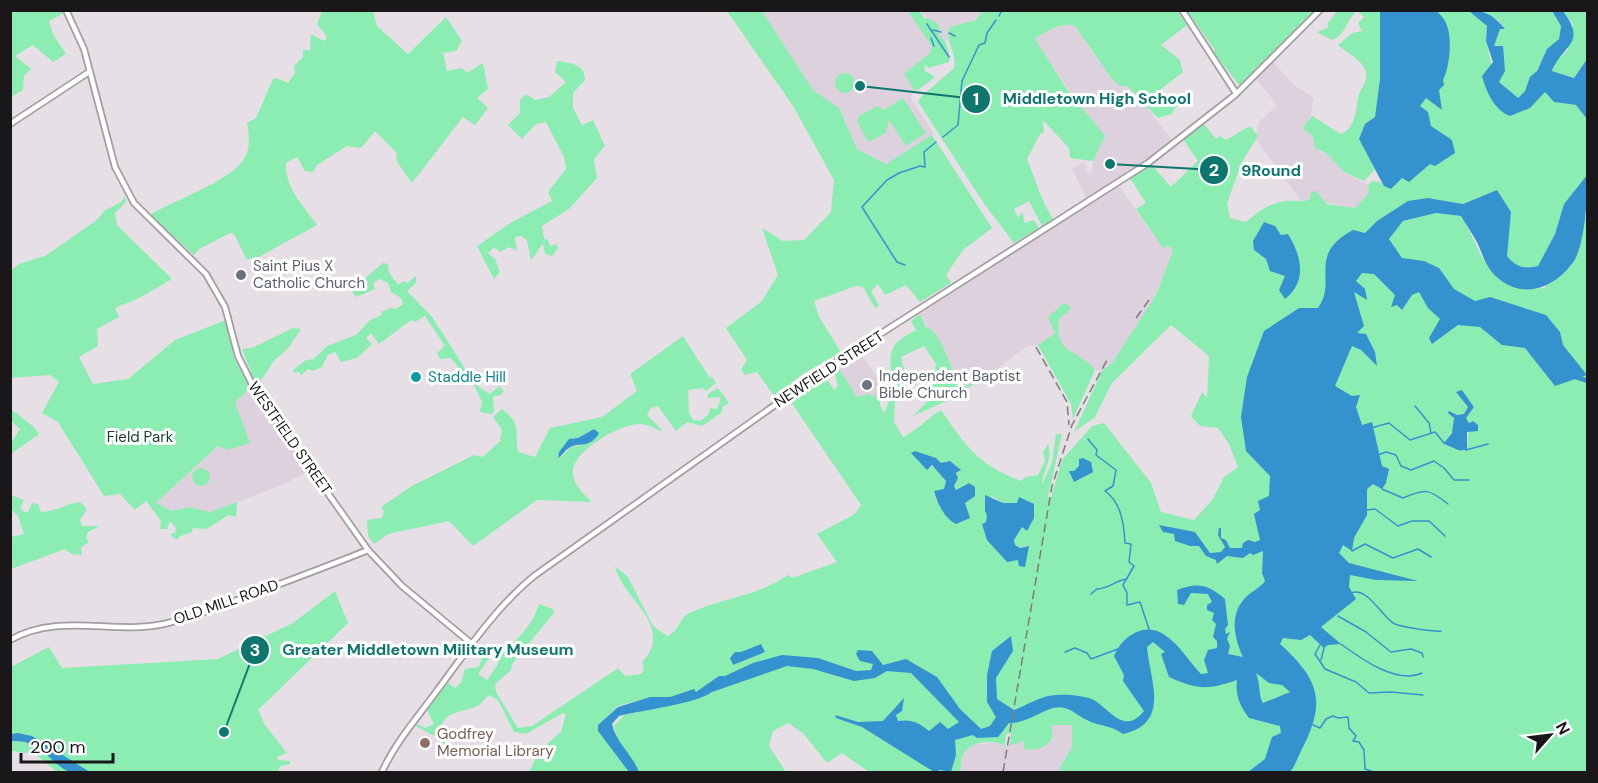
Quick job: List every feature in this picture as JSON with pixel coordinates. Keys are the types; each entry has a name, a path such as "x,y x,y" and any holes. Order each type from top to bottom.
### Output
{"main road":[{"name":"WESTFIELD STREET","path":"66,10 82,44 112,157 123,184 144,215 206,274 229,317 238,356 253,387 368,550 402,585 472,644"},
{"path":"1182,10 1236,93"},
{"name":"NEWFIELD STREET","path":"382,772 402,738 472,644 511,597 539,571 825,369 1139,169 1236,93 1320,10"},
{"path":"10,124 89,72"},
{"name":"OLD MILL ROAD","path":"10,640 33,629 51,625 143,626 167,623 220,607 368,550"}],"shaded area":[{"path":"762,11 908,11 932,47 930,53 904,74 914,90 911,98 934,134 886,164 857,149 839,108 813,90"},
{"path":"919,11 982,11 974,21 952,26 948,30 949,39 945,42 939,35 939,30"},
{"path":"1067,24 1075,26 1099,62 1141,100 1173,141 1087,199 1072,169 1084,162 1088,173 1092,171 1093,161 1102,139 1034,39 1046,31"},
{"path":"1272,61 1295,86 1314,98 1310,118 1302,128 1312,135 1320,152 1326,153 1344,172 1368,185 1369,193 1355,208 1310,199 1299,201 1256,139 1258,123 1277,105 1256,79"},
{"path":"1118,185 1163,248 1169,246 1173,250 1156,295 1112,363 1102,371 1095,370 1062,345 1058,337 1060,318 1070,309 1063,304 1055,332 1051,336 1038,345 1027,346 978,383 977,379 967,386 958,387 953,370 920,314"},
{"path":"859,351 883,385 875,397 857,397 836,364"},
{"path":"250,388 308,471 285,484 210,512 189,507 172,511 156,503 219,446 232,402"},
{"path":"1050,725 1072,725 1072,747 1060,766 1061,772 960,772 963,754 972,745 998,742 1005,746 1020,742"}],"green space":[{"path":"10,11 62,11 64,13 49,21 53,34 66,54 53,62 33,45 15,56 31,69 24,76 23,90 11,97"},
{"path":"322,11 373,11 377,26 408,54 446,17 462,41 456,51 443,53 447,71 462,68 467,73 483,63 488,89 477,98 488,108 475,125 463,117 412,183 397,162 396,152 375,131 361,148 347,146 317,165 313,172 305,171 297,157 286,163 288,180 296,196 317,225 255,259 254,257 247,260 234,234 230,233 199,249 194,255 150,215 214,183 237,167 244,159 249,146 247,123 256,118 273,79 277,78 288,83 295,73 294,66 303,57 303,49 310,51 311,34 324,41 327,37 317,24"},
{"path":"727,11 762,11 813,90 839,108 857,149 886,164 932,135 992,228 963,250 946,275 951,283 920,302 906,285 885,295 878,284 871,291 879,306 875,308 863,287 856,286 814,301 819,317 841,352 801,375 775,397 757,372 745,375 741,369 747,360 726,328 761,302 778,275 762,228 783,241 804,240 831,212 834,180 793,106"},
{"path":"908,11 919,11 925,19 928,18 939,25 939,35 946,43 949,55 949,62 929,68 926,65 924,70 935,77 918,90 914,90 904,74 930,53 932,47"},
{"path":"982,11 1177,11 1187,25 1161,45 1180,60 1183,72 1155,94 1157,106 1175,96 1181,104 1174,109 1172,114 1158,118 1127,86 1120,86 1112,79 1075,26 1059,26 1035,39 1066,88 1105,136 1093,161 1070,158 1069,148 1043,120 1044,132 1040,134 1027,159 1053,219 1042,226 1029,201 1014,209 1018,217 1022,212 1025,223 1034,220 1039,228 1014,243 985,205 918,102 954,68 955,62 948,37 950,27 976,20"},
{"path":"1187,11 1317,11 1240,86 1213,52 1215,50"},
{"path":"1337,11 1357,11 1340,35 1332,40 1317,32 1329,27 1327,24"},
{"path":"1357,11 1470,11 1487,26 1486,41 1503,113 1545,91 1554,102 1576,105 1588,119 1587,175 1564,204 1555,234 1539,266 1520,267 1506,256 1511,213 1497,190 1463,204 1428,198 1403,221 1436,213 1461,216 1491,270 1511,285 1526,289 1545,288 1587,215 1587,772 1061,772 1060,767 1072,747 1072,725 1051,725 1053,737 1038,749 1024,749 1024,741 1010,745 1011,733 1006,734 1005,746 995,742 983,742 972,746 963,755 960,772 869,772 842,753 827,763 803,733 788,723 773,731 769,746 786,772 639,772 617,738 614,726 624,715 677,704 670,698 650,697 618,706 599,724 630,772 529,772 539,751 561,732 566,714 563,713 526,734 514,732 498,700 489,695 479,705 446,718 440,730 448,745 448,755 444,754 443,743 440,740 416,726 417,724 425,728 434,724 427,710 448,683 455,688 461,683 465,669 479,667 483,654 476,648 484,643 488,646 489,658 478,674 487,680 498,664 499,654 523,632 533,619 539,604 553,609 554,613 512,664 511,670 495,684 496,692 518,728 532,726 618,668 625,676 641,674 644,670 642,662 651,649 653,636 644,612 619,578 615,566 628,577 653,626 667,636 689,613 765,588 788,575 792,578 837,562 817,534 855,514 861,505 789,399 786,399 823,373 834,390 838,386 834,372 829,370 836,364 857,397 868,394 874,397 881,391 880,405 884,413 893,392 898,389 898,379 891,374 892,352 897,343 916,330 911,321 920,314 926,327 937,336 950,362 958,386 967,386 977,379 977,382 953,398 913,416 931,398 936,364 924,346 901,357 905,374 903,393 895,402 894,422 903,437 941,410 966,445 984,461 1021,481 1025,477 1038,475 1045,461 1043,452 1048,444 1049,460 1042,485 1052,462 1056,434 1062,434 1048,497 1051,498 1062,460 1092,426 1104,423 1151,483 1161,512 1194,520 1213,499 1224,477 1238,467 1229,444 1218,428 1200,426 1191,416 1202,392 1207,398 1209,356 1171,325 1112,383 1095,417 1074,432 1102,371 1112,363 1156,295 1173,250 1169,246 1163,248 1136,209 1146,203 1130,178 1151,164 1171,187 1198,161 1183,139 1203,123 1216,139 1220,136 1226,140 1250,126 1258,136 1242,162 1227,203 1230,218 1246,222 1269,206 1286,201 1307,200 1310,199 1311,192 1316,191 1327,204 1355,208 1369,193 1368,185 1372,181 1382,183 1375,169 1364,181 1344,172 1326,153 1315,148 1312,135 1302,128 1312,116 1341,134 1352,123 1359,95 1366,79 1366,72 1357,60 1338,45 1352,33 1362,31 1358,23 1364,17","holes":["1462,390 1474,407 1466,418 1469,423 1467,450 1444,443 1454,427 1454,420 1449,411 1457,415 1464,414 1468,407","916,456 958,471 954,486 956,490 966,484 975,496 965,503 967,510 936,500 934,492 944,489 946,481 935,467 929,467","991,496 1003,503 1017,503 1034,518 1027,531 1022,526 1014,540 1015,545 1021,548 1027,545 1019,560 1013,560 982,525 986,522"]},
{"path":"1482,11 1552,11 1561,26 1559,39 1552,45 1518,99 1499,82 1503,46 1493,47 1500,29 1505,29 1498,20"},
{"path":"1563,11 1587,11 1587,59 1574,78 1552,71 1556,61 1568,50 1573,24"},
{"path":"557,61 576,65 583,71 585,80 573,93 573,108 582,125 593,120 605,146 594,159 597,178 569,209 542,226 544,239 548,240 550,246 556,244 558,248 552,256 545,254 543,243 531,261 527,240 521,236 515,237 517,251 509,247 500,252 494,247 488,253 495,259 500,272 494,279 477,246 512,222 552,201 548,192 566,169 564,157 546,122 536,124 522,139 508,125 520,113 520,100 526,94 535,100 549,97 566,82 555,72"},
{"path":"845,73 852,76 855,83 852,90 845,93 838,90 835,83 838,76"},
{"path":"903,98 926,133 906,146 889,120 886,133 868,142 857,121 859,116 877,106 884,110"},
{"name":"Field Park","path":"125,196 126,202 115,213 117,225 172,279 139,298 115,308 119,317 97,329 98,346 79,357 93,384 128,379 175,340 226,320 234,358 250,388 235,402 250,443 227,450 218,446 156,503 172,511 189,507 210,512 237,502 236,517 229,515 206,529 193,528 192,532 180,536 177,540 172,537 171,533 175,533 176,528 170,521 167,529 160,529 161,521 146,501 135,510 120,494 104,496 58,422 42,413 59,382 50,375 11,378 11,270 21,263 45,256 97,220 104,211 121,202"},
{"path":"383,263 388,264 389,272 398,285 403,281 407,283 416,276 416,283 407,291 432,317 479,387 490,394 499,386 504,391 501,395 493,396 494,412 491,414 480,412 482,402 474,385 468,383 464,376 458,379 455,375 461,371 451,358 440,359 437,353 445,346 425,316 415,322 411,320 379,344 371,333 366,338 372,344 357,358 341,362 335,352 328,355 322,367 313,371 308,369 301,375 299,372 294,373 293,370 306,360 314,359 327,346 356,335 370,320 382,315 381,312 390,308 396,309 403,304 401,298 391,292 388,283 380,279 373,283 375,289 356,297 352,292"},
{"path":"1063,304 1067,304 1071,309 1060,318 1060,339 1068,350 1089,363 1095,370 1073,419 1071,404 1038,345 1055,333 1048,317"},
{"path":"293,328 301,329 289,347 273,362 260,382 254,380 242,349 252,348"},
{"path":"683,336 710,378 712,377 716,383 706,391 703,388 688,390 689,413 693,420 700,421 709,414 710,408 717,409 721,397 708,398 708,394 718,388 729,403 723,406 722,412 702,426 687,422 676,431 658,406 651,408 647,415 662,430 638,424 619,429 597,441 579,457 574,466 574,479 580,490 592,502 537,500 473,546 449,521 388,534 374,544 368,536 367,520 382,518 384,511 381,507 412,486 474,455 483,457 500,441 502,430 493,417 502,409 509,414 515,424 518,452 535,457 550,428 602,417 637,391 630,374","holes":["594,429 598,433 590,442 571,447 561,457 557,457 569,439 578,438"]},
{"path":"11,409 34,427 39,434 11,454 11,443 20,429 11,421"},
{"path":"201,468 207,471 210,477 207,483 201,486 195,483 192,477 195,471"},
{"path":"11,495 24,500 20,508 24,512 28,512 32,503 38,504 41,512 80,502 87,509 80,520 82,526 100,526 88,532 86,538 89,542 81,547 82,555 71,554 65,549 11,569 11,537 24,534 18,516 11,509"},
{"path":"335,591 348,623 258,710 265,725 287,753 277,757 278,760 290,761 290,764 281,766 278,770 280,772 90,772 26,734 11,734 11,667 49,647 62,668 218,659 293,623"},
{"path":"11,741 38,747 72,772 57,772 35,754 11,751"}],"water":[{"path":"1380,11 1437,11 1446,24 1450,40 1444,85 1439,90 1442,110 1426,98 1420,106 1428,112 1431,126 1452,140 1455,153 1435,166 1430,164 1409,182 1402,178 1391,189 1384,186 1359,139 1365,124 1375,117 1380,79"},
{"path":"1469,11 1480,11 1489,15 1505,29 1500,29 1494,46 1503,46 1505,71 1499,82 1518,98 1525,91 1530,77 1537,71 1547,49 1559,39 1561,26 1552,11 1563,11 1570,22 1573,38 1552,71 1574,78 1587,59 1587,119 1576,105 1554,102 1545,92 1530,108 1510,116 1499,109 1488,94 1482,76 1493,62 1486,41 1487,26"},
{"path":"1587,175 1585,220 1578,253 1567,270 1540,288 1519,289 1499,279 1488,267 1476,240 1461,216 1436,213 1403,221 1389,239 1402,258 1424,261 1439,268 1454,289 1475,301 1490,297 1546,315 1560,332 1563,345 1587,375 1555,386 1525,348 1502,345 1480,327 1458,325 1432,344 1429,338 1440,319 1428,308 1419,292 1412,295 1402,310 1397,305 1391,307 1395,295 1374,274 1362,273 1356,281 1365,289 1367,300 1354,292 1364,326 1357,333 1366,334 1375,352 1377,366 1361,350 1352,346 1335,386 1352,396 1360,395 1356,407 1362,425 1372,422 1382,466 1389,469 1382,489 1373,484 1367,489 1367,515 1354,538 1352,551 1343,545 1339,553 1349,563 1418,581 1376,580 1350,575 1349,587 1356,599 1321,627 1341,644 1328,645 1324,648 1310,635 1301,640 1283,638 1280,644 1294,657 1311,681 1316,706 1309,734 1290,772 1248,772 1265,759 1272,737 1281,733 1280,726 1249,718 1239,700 1237,680 1218,686 1203,687 1169,677 1161,654 1165,652 1153,642 1147,647 1154,699 1152,711 1147,721 1138,728 1123,734 1083,718 1063,707 1053,708 1025,720 1009,723 998,737 977,738 973,735 955,740 956,755 951,772 940,770 934,772 862,727 836,718 835,715 858,722 883,721 904,698 902,711 896,715 898,721 915,722 929,731 940,722 948,729 959,722 911,673 887,671 875,678 854,681 813,669 787,666 694,700 619,716 612,724 614,731 639,772 629,772 598,731 598,725 618,707 650,697 670,697 694,689 696,692 719,676 725,676 753,663 782,655 818,658 856,671 871,670 873,664 860,661 856,654 858,650 872,651 883,665 906,659 937,677 960,709 981,729 990,726 996,717 987,702 987,675 992,651 1011,636 1013,651 996,678 997,699 1014,710 1051,695 1087,697 1118,719 1131,721 1137,718 1144,711 1123,681 1124,675 1114,656 1123,642 1135,632 1158,631 1176,644 1201,674 1208,673 1204,660 1208,650 1217,648 1217,641 1213,637 1216,624 1212,620 1214,613 1207,610 1207,605 1212,602 1208,594 1191,593 1184,605 1178,604 1177,590 1196,585 1208,587 1225,599 1228,625 1225,629 1226,634 1230,632 1227,639 1230,646 1228,654 1243,657 1237,642 1235,618 1246,597 1265,581 1262,573 1263,551 1253,555 1250,553 1243,558 1227,556 1217,564 1216,560 1206,556 1199,546 1190,546 1175,541 1174,534 1163,532 1159,525 1195,532 1210,553 1221,552 1225,547 1218,535 1219,528 1221,528 1221,538 1226,540 1230,548 1242,548 1243,543 1248,540 1255,542 1260,540 1254,514 1260,510 1258,501 1269,496 1270,476 1246,451 1241,417 1247,377 1264,331 1299,308 1318,308 1325,288 1327,259 1339,239 1353,230 1365,233 1377,221 1408,201 1428,198 1463,204 1497,190 1511,212 1507,256 1520,266 1538,266 1555,234 1564,204","holes":["1256,673 1269,683 1282,685 1290,692 1263,703"]},
{"path":"1264,222 1275,226 1281,235 1288,234 1299,259 1297,284 1285,299 1279,290 1285,276 1270,271 1266,259 1254,250 1253,241"},
{"path":"1462,390 1474,407 1466,418 1469,423 1473,421 1478,425 1478,431 1467,432 1467,450 1458,450 1444,443 1452,433 1454,418 1448,413 1449,411 1457,415 1464,414 1468,407 1456,392"},
{"path":"594,429 599,433 592,442 573,446 558,458 559,452 569,439 578,438"},
{"path":"915,451 936,458 941,463 950,461 961,470 956,473 958,478 954,486 956,490 969,483 975,487 975,496 965,503 970,518 956,524 945,515 934,491 944,489 946,481 932,465 927,470 911,453"},
{"path":"1083,458 1091,462 1093,472 1074,482 1069,471 1074,471 1079,466 1079,459"},
{"path":"985,495 1003,503 1017,503 1019,497 1034,504 1034,518 1027,531 1022,527 1014,540 1015,545 1020,548 1029,546 1025,567 1019,566 1018,560 1007,562 987,540 982,524 986,522 987,515"},
{"path":"761,644 765,652 733,665 730,658 735,652"},
{"path":"11,734 32,736 90,772 70,772 32,744 11,741"}],"waterway":[{"path":"999,16 1002,10"},
{"path":"943,137 958,125 962,81 979,45 985,43 987,33 996,20"},
{"path":"927,24 949,57"},
{"path":"933,30 941,32"},
{"path":"949,33 955,36"},
{"path":"931,38 934,46"},
{"path":"905,265 897,262 862,207 887,180 899,173 920,166 925,167 924,152 936,142"},
{"path":"1573,376 1588,381"},
{"path":"1415,406 1429,423 1431,433"},
{"path":"1371,428 1389,423 1410,440 1435,432 1444,443 1461,450"},
{"path":"1088,439 1097,450 1096,455 1116,470 1113,486 1105,491 1118,507 1125,543 1131,544 1129,562 1134,566 1123,585 1127,593 1127,605 1140,602 1150,632"},
{"path":"1466,450 1488,444"},
{"path":"1378,455 1386,452 1396,455 1401,466 1411,470 1434,461 1444,468 1454,480 1469,480"},
{"path":"1382,489 1403,498 1427,492 1436,495 1448,504"},
{"path":"1367,510 1375,509 1398,526 1412,521 1429,521 1445,536"},
{"path":"1352,551 1365,544 1393,558 1418,549 1431,557"},
{"path":"1091,594 1097,589 1127,579"},
{"path":"1351,593 1357,592 1369,598 1395,624 1441,631"},
{"path":"1338,616 1366,632 1391,652 1411,649 1422,653 1423,657"},
{"path":"1341,644 1390,673 1401,676 1422,673"},
{"path":"1320,645 1315,654 1325,669 1356,682 1369,693 1391,692 1423,695"},
{"path":"1065,652 1075,648 1087,653 1091,659 1118,649"},
{"path":"1321,660 1324,648"},
{"path":"1313,725 1320,728 1326,719 1333,716 1348,717 1349,728 1356,736 1353,741 1359,742 1364,750 1365,769 1374,772"}],"railway":[{"path":"1136,318 1149,300"},
{"path":"1036,347 1067,402 1069,425"},
{"path":"1003,772 1052,486 1072,425 1107,360"}],"place":[{"name":"Middletown High School","path":"860,86"},
{"name":"9Round","path":"1110,164"},
{"name":"Saint Pius X Catholic Church","path":"241,275"},
{"name":"Staddle Hill","path":"416,377"},
{"name":"Independent Baptist Bible Church","path":"867,385"},
{"name":"Greater Middletown Military Museum","path":"224,732"},
{"name":"Godfrey Memorial Library","path":"425,743"}]}
